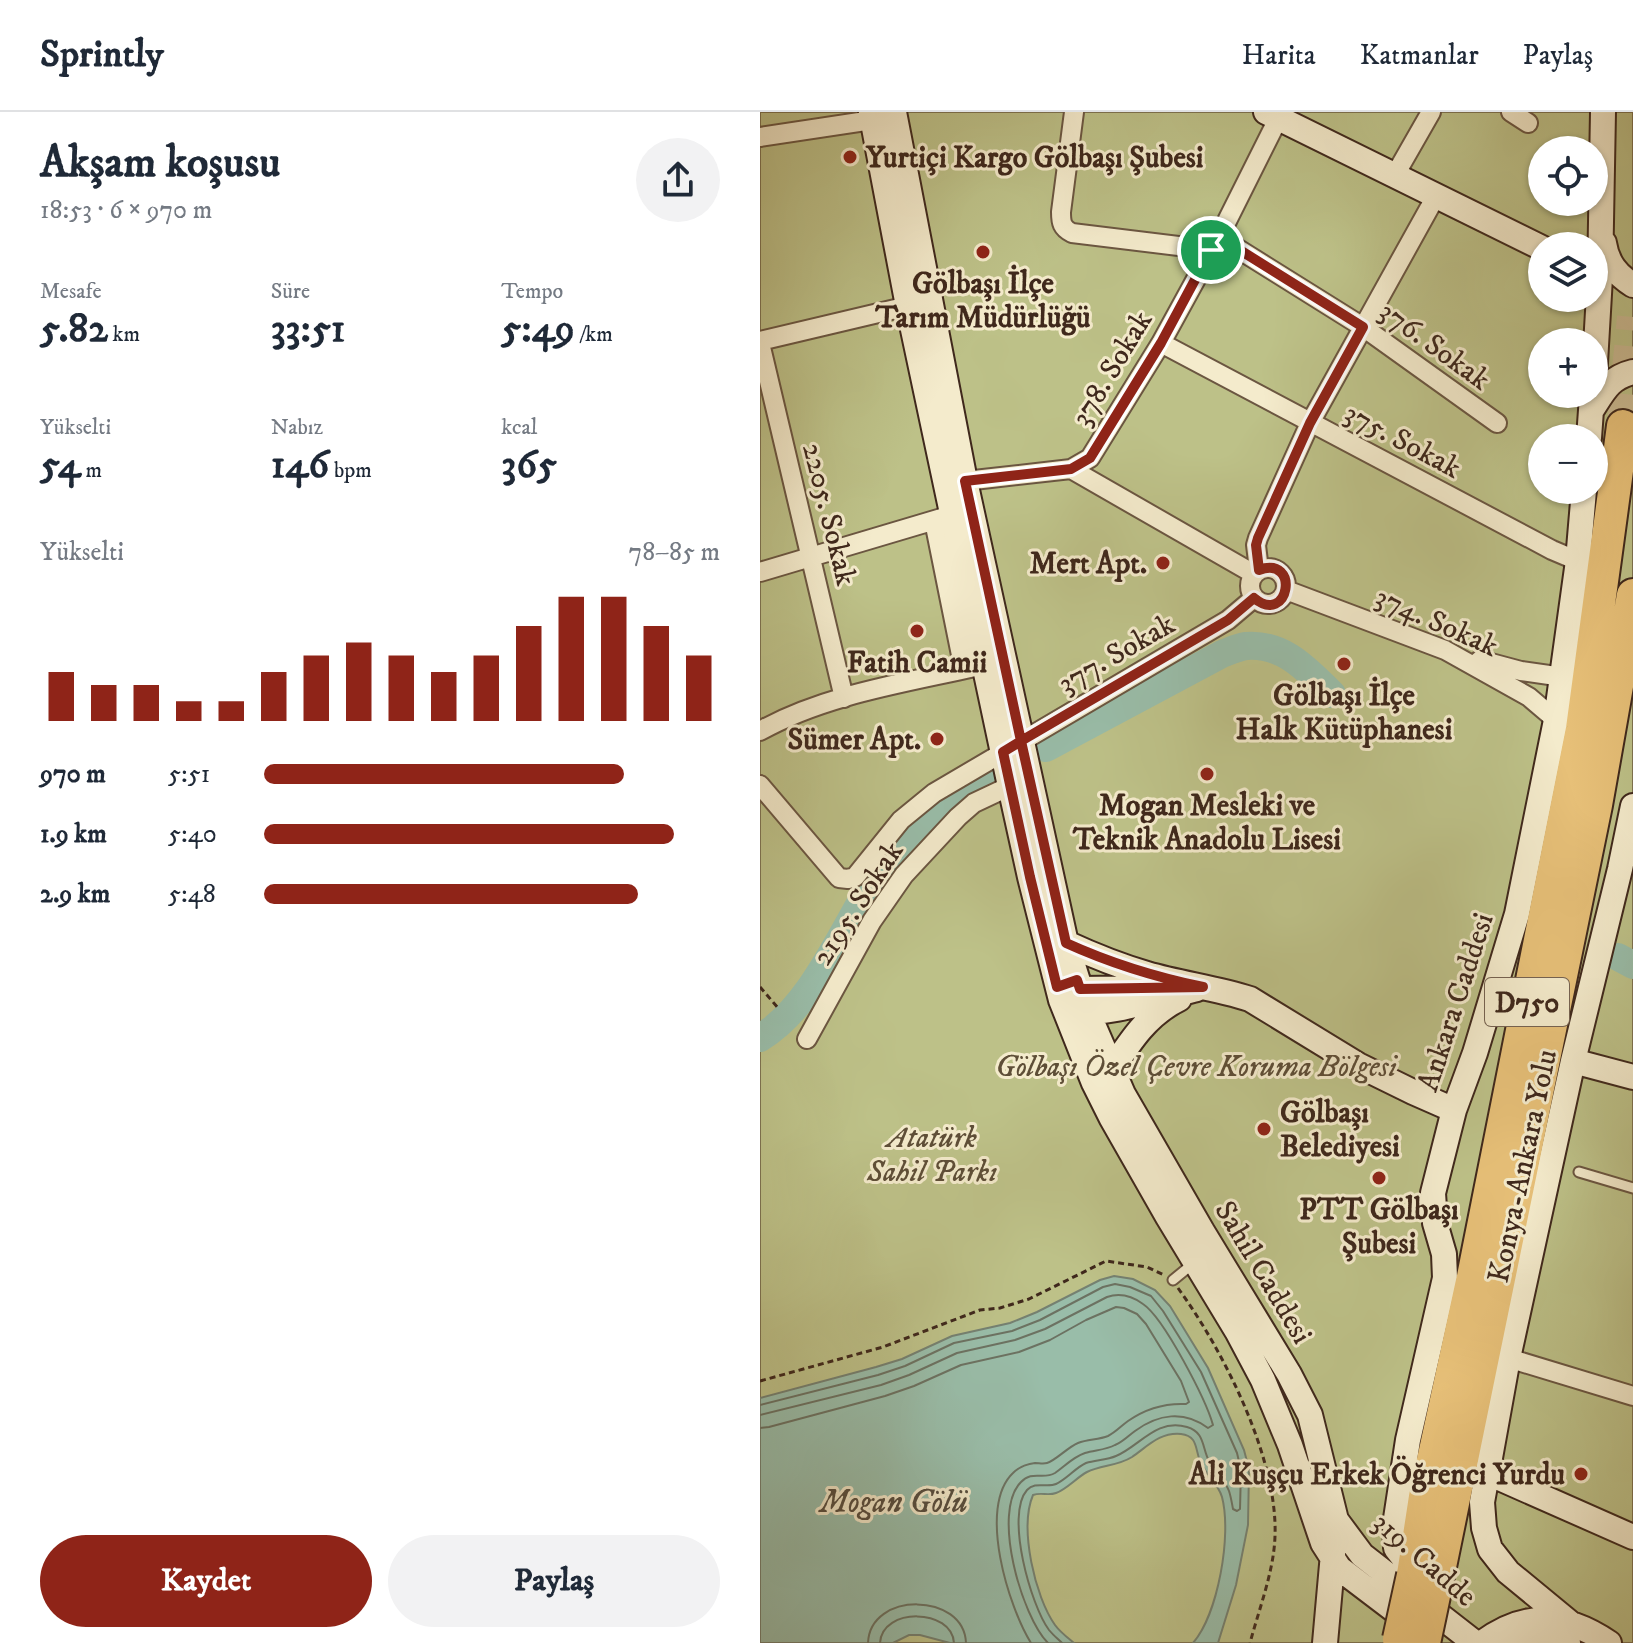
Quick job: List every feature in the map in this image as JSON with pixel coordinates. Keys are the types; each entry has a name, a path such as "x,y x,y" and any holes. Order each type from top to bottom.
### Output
{"highway":[{"name":"D750","path":"1407,1642 1421,1578 1425,1497 1473,1277 1582,729 1623,426"},
{"name":"Konya-Ankara Yolu","path":"1421,1578 1560,1055 1596,805 1633,595"}],"street":[{"path":"1074,112 1061,212 1061,223 1066,229 1072,233 1215,244"},
{"path":"1395,175 1431,112"},
{"path":"1511,112 1528,123"},
{"path":"1603,112 1603,136"},
{"path":"760,137 879,115"},
{"path":"879,115 944,520 973,661 963,665 938,542 944,520"},
{"path":"879,115 965,481 1012,746 1010,786 1033,892 1069,989 1094,1083 1246,1346 1290,1445 1323,1543 1335,1563"},
{"path":"1281,116 1528,241"},
{"name":"378. Sokak","path":"1071,469 1090,458 1161,343 1281,116"},
{"path":"1257,572 1265,568 1276,569 1285,578 1284,596 1275,604 1263,604 1254,598 1250,584 1257,572 1258,538 1310,423 1436,196"},
{"path":"1601,216 1605,250 1611,265 1619,276 1633,285"},
{"name":"376. Sokak","path":"1215,244 1363,327 1497,423"},
{"path":"1608,283 1633,302"},
{"path":"760,342 908,306"},
{"name":"2205. Sokak","path":"760,342 844,698"},
{"name":"375. Sokak","path":"1161,343 1578,561"},
{"path":"1608,384 1620,375 1633,372"},
{"path":"965,481 1071,469 1257,572"},
{"name":"Ankara Caddesi","path":"1421,1578 1396,1548 1395,1525 1408,1440 1445,1278 1433,1193 1454,1110 1475,1053 1517,914 1563,677 1583,504"},
{"path":"760,572 944,520"},
{"path":"944,520 985,665 1012,746 1066,943 1069,989"},
{"name":"374. Sokak","path":"1286,590 1445,650 1529,697 1556,720"},
{"name":"377. Sokak","path":"760,785 839,878 855,877 901,820 934,793 1228,620 1254,598"},
{"path":"1445,650 1503,667 1563,677"},
{"path":"760,731 859,693 985,665"},
{"name":"2195. Sokak","path":"807,1039 872,921 910,867 974,803 1010,786"},
{"path":"1633,806 1625,862 1560,1055 1488,1473 1633,1537"},
{"path":"1066,943 1124,967 1250,999 1358,1065 1454,1110"},
{"path":"1069,989 1203,987"},
{"path":"1088,1013 1203,987"},
{"path":"1112,1069 1135,1035 1155,1014 1203,987"},
{"name":"Sahil Caddesi","path":"1069,989 1088,1013 1142,1129 1289,1374 1310,1415 1336,1520 1335,1563 1325,1643"},
{"path":"1560,1055 1633,1077"},
{"path":"1508,1358 1633,1396"},
{"name":"319. Cadde","path":"1488,1473 1482,1502 1490,1549 1508,1572 1569,1633"},
{"name":"319. Cadde","path":"1336,1520 1362,1555 1475,1643"},
{"name":"319. Cadde","path":"1335,1563 1438,1643"},
{"name":"319. Cadde","path":"1482,1643 1502,1631 1524,1634 1549,1619 1569,1633 1609,1643"}],"lane":[{"path":"1579,1172 1633,1188"},
{"path":"1173,1280 1195,1262"}],"path":[{"path":"760,987 779,1009"},
{"path":"763,1381 883,1347 980,1310 1000,1308 1029,1299 1106,1261 1147,1267 1173,1280 1217,1350 1243,1402 1266,1465 1275,1514 1275,1538 1250,1643"}],"green space":[{"name":"Gölbaşı Özel Çevre Koruma Bölgesi","path":"760,112 1633,112 1633,1643 760,1643"}],"water":[{"name":"Mogan Gölü","path":"1114,1276 1133,1279 1155,1290 1170,1306 1208,1368 1244,1450 1249,1469 1248,1525 1236,1585 1218,1643 1193,1643 1209,1613 1221,1573 1225,1532 1222,1497 1202,1466 1193,1440 1186,1435 1174,1434 1155,1441 1127,1460 1087,1472 1056,1493 1033,1495 1028,1525 1031,1562 1048,1613 1055,1625 1074,1643 950,1643 909,1635 893,1643 760,1643 760,1398 902,1359 952,1336 1010,1323"}],"waterway":[{"path":"1046,748 1222,654 1243,647 1260,646 1283,654 1304,667 1332,694"},
{"path":"760,1038 780,1023 814,982 894,850 946,802 992,775"},
{"path":"1618,957 1633,965"}],"tunnel":[{"path":"1623,426 1633,317"}],"place":[{"name":"Yurtiçi Kargo Gölbaşı Şubesi","path":"850,157"},
{"name":"Gölbaşı İlçe Tarım Müdürlüğü","path":"983,252"},
{"name":"Mert Apt.","path":"1163,563"},
{"name":"Fatih Camii","path":"917,631"},
{"name":"Gölbaşı İlçe Halk Kütüphanesi","path":"1344,664"},
{"name":"Sümer Apt.","path":"937,739"},
{"name":"Mogan Mesleki ve Teknik Anadolu Lisesi","path":"1207,774"},
{"name":"Gölbaşı Belediyesi","path":"1264,1129"},
{"name":"PTT Gölbaşı Şubesi","path":"1379,1178"},
{"name":"Ali Kuşçu Erkek Öğrenci Yurdu","path":"1581,1474"}],"route":[{"path":"1211,250 1161,343 1090,458 1071,469 965,481 1021,741 1003,752 1057,987 1077,980 1080,989 1203,987 1124,967 1066,943 1021,741 1228,620 1254,598 1269,605 1284,596 1287,584 1281,573 1271,568 1259,570 1258,538 1310,423 1363,327 1219,237 1211,250"}],"park label":[{"name":"Atatürk Sahil Parkı","path":"932,1154"}]}
